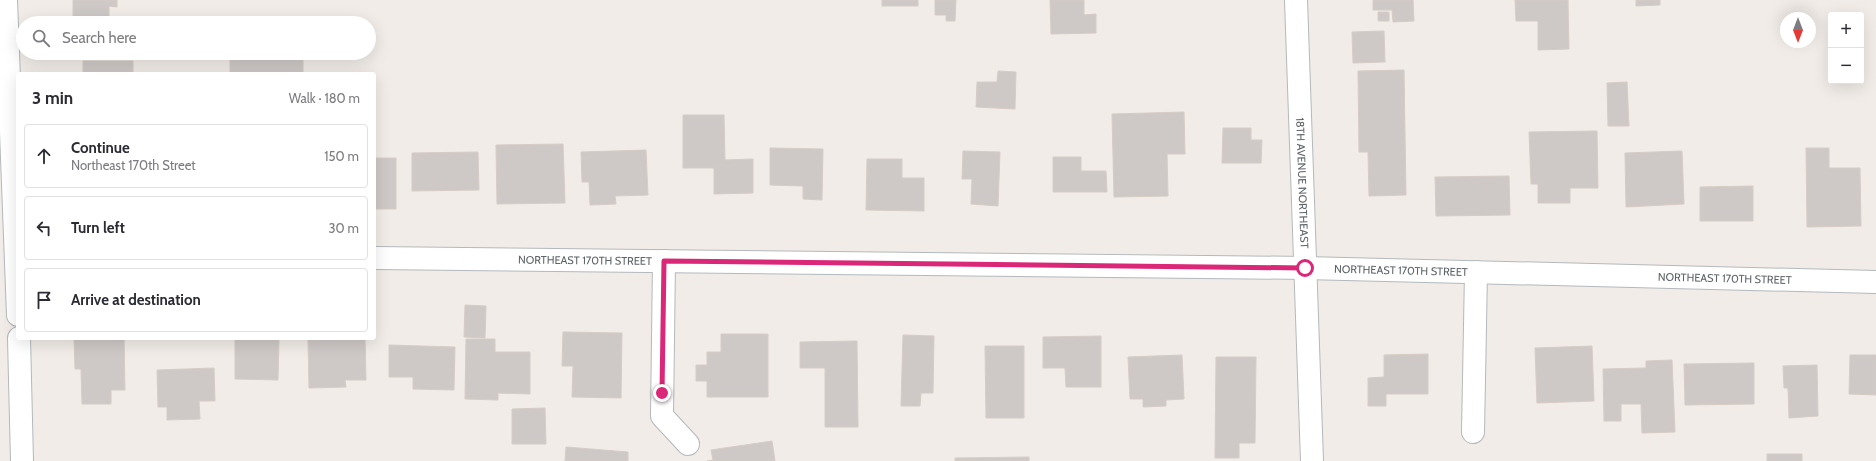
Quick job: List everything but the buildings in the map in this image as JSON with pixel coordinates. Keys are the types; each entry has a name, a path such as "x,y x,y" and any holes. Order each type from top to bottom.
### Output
{"street":[{"path":"6,0 11,255 16,298"},
{"name":"18TH AVENUE NORTHEAST","path":"1296,0 1312,461"},
{"name":"NORTHEAST 170TH STREET","path":"376,258 1305,268 1876,282"},
{"path":"664,261 662,416 688,444"},
{"path":"1472,432 1476,272"},
{"path":"19,340 22,461"}],"route":[{"path":"662,393 664,261 1305,268"}]}
